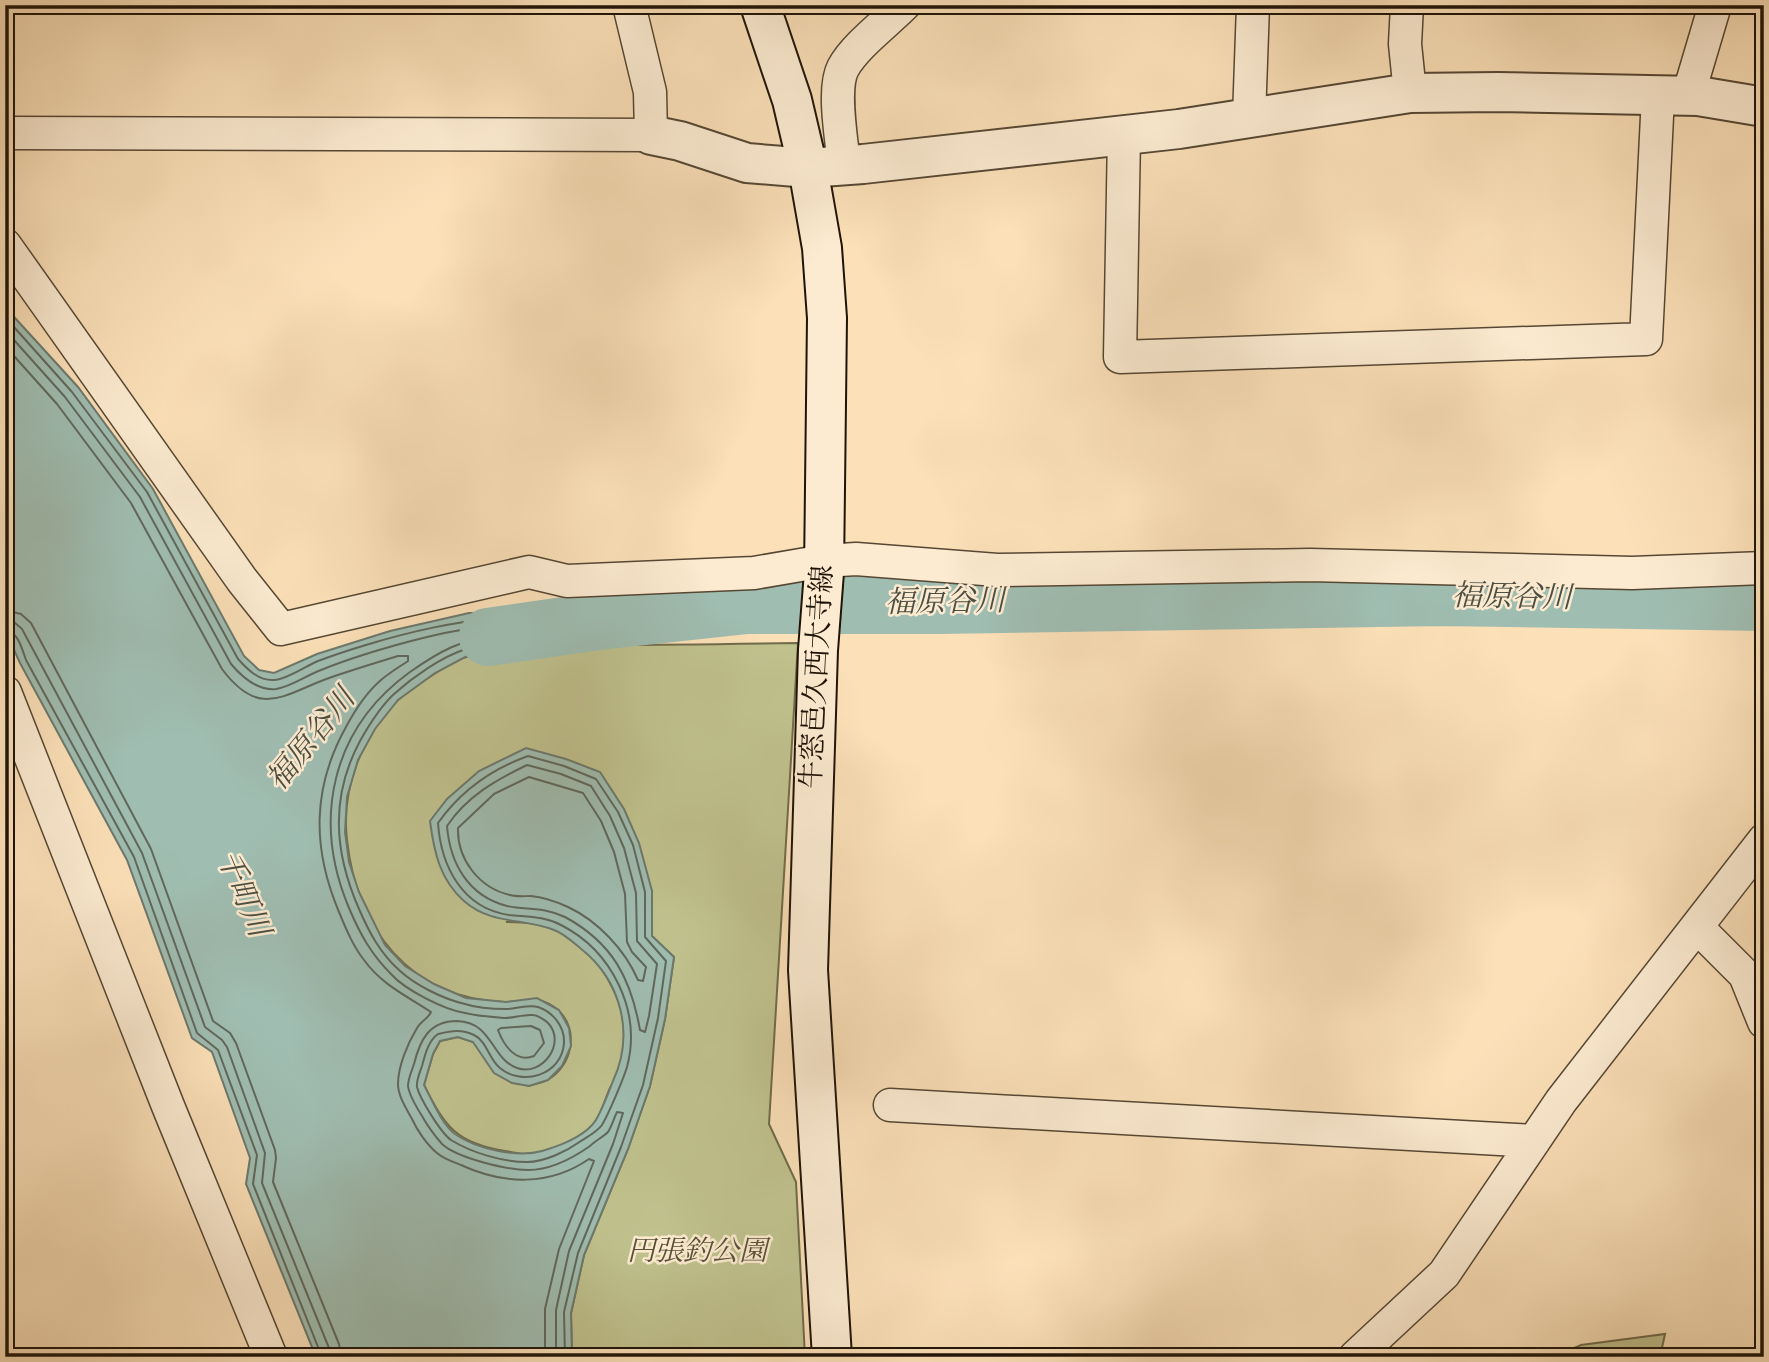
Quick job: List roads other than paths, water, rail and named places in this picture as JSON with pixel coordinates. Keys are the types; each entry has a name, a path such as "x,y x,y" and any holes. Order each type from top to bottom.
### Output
{"main road":[{"name":"牛窓邑久西大寺線","path":"760,5 792,100 826,166 822,248 827,317 824,566 818,650 808,970 832,1357"},
{"path":"651,135 680,141 747,163 826,166 1124,135 1410,93 1673,96 1764,107"}],"street":[{"path":"5,133 651,135 650,92 629,5"},
{"path":"826,166 842,69 904,5"},
{"path":"1249,118 1253,5"},
{"path":"1407,5 1405,44 1410,93"},
{"path":"1124,135 1121,357 1646,339 1673,96 1715,5"},
{"path":"5,245 242,580 281,629 529,572 567,581 754,573 824,566 856,559 997,570 1310,565 1632,573 1764,568"},
{"path":"5,692 168,1106 271,1357"},
{"path":"1355,1357 1444,1274 1561,1101 1764,840"},
{"path":"1698,927 1745,975 1764,1021"},
{"path":"890,1105 1534,1141"}],"water":[{"name":"千町川","path":"5,307 78,387 153,489 244,656 259,670 274,673 317,654 390,631 469,613 532,612 568,624 535,647 467,656 435,673 398,700 375,729 358,760 347,797 345,832 349,862 359,892 385,945 405,966 434,984 466,998 506,1002 537,998 559,1010 569,1028 571,1046 562,1066 548,1080 529,1086 512,1083 494,1073 473,1042 458,1037 440,1041 433,1054 424,1085 445,1124 455,1134 474,1144 509,1153 542,1151 579,1136 592,1126 620,1063 623,1026 620,1009 606,976 594,961 564,935 543,926 496,918 474,909 464,901 444,875 430,821 447,799 479,771 526,748 600,772 624,809 639,843 652,891 652,936 674,957 665,1019 650,1086 628,1149 584,1255 571,1313 572,1357 316,1357 246,1184 250,1158 212,1052 192,1038 127,860 20,663 5,630"}],"waterway":[{"name":"福原谷川","path":"488,637 599,621 747,605 940,605 1441,597 1764,602"}],"park label":[{"name":"円張釣公園","path":"697,1252"}]}
